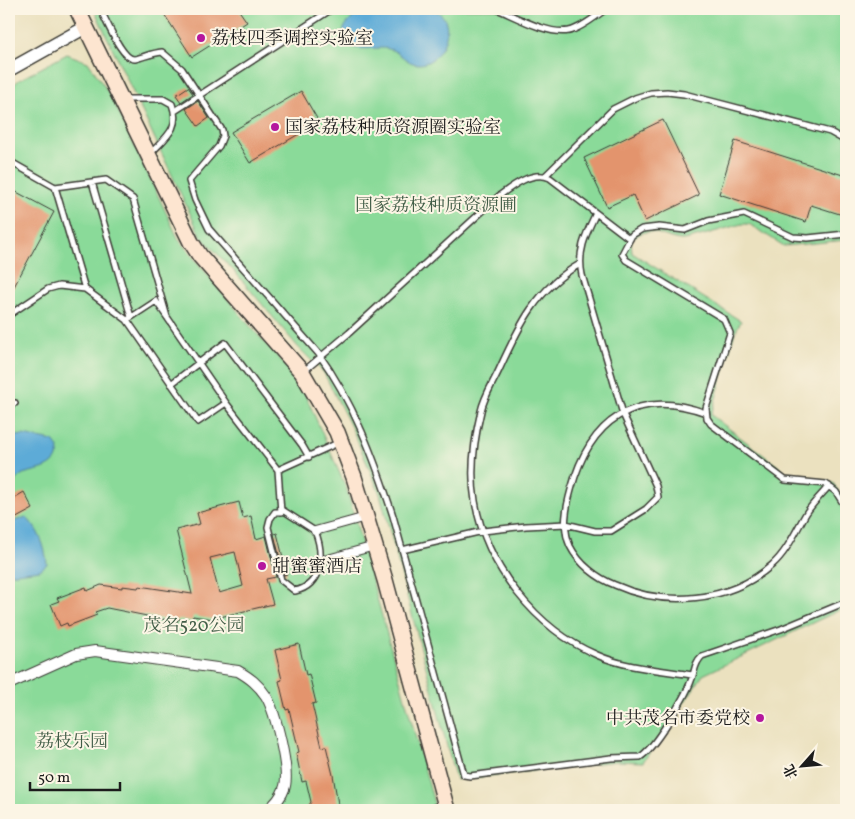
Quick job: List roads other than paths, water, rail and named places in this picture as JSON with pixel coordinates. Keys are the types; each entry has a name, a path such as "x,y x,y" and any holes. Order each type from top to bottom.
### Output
{"main road":[{"path":"77,9 169,201 200,256 302,372 341,441 375,546 446,807"}],"street":[{"path":"9,70 86,27"},
{"path":"315,532 366,517"},
{"path":"324,560 375,546"},
{"path":"9,684 76,654 96,651 238,670 256,682 269,702 286,771 285,788 276,803 268,810"}],"lane":[{"path":"100,9 125,55 134,59 155,52 165,53 179,66 218,123 223,136 217,149 189,181 195,200 209,229 321,356 340,387 382,481 462,771 465,776 640,757 655,741 693,675 697,661 702,656 781,629 846,602"},
{"path":"175,111 332,9"},
{"path":"497,9 534,25 559,31 570,31 606,9"},
{"path":"302,372 349,333 509,188 530,178 545,176 613,109 635,98 667,92 703,99 830,132 846,141"},
{"path":"122,100 163,99 172,104 177,116 172,132 148,155"},
{"path":"9,161 56,187 106,180 133,199 167,317"},
{"path":"545,176 630,239"},
{"path":"92,182 129,319 198,422 226,403"},
{"path":"56,187 85,289"},
{"path":"402,550 483,531 566,524 596,531 612,531 646,509 658,497 656,486 622,414 580,264 584,237 596,214"},
{"path":"846,234 808,238 793,236 777,231 744,214 708,221 685,230 647,227 637,232 630,239 622,254 626,260 713,311 728,323 728,338 706,413 711,424 782,478 822,483 829,486 846,508"},
{"path":"580,264 557,280 530,308 520,325 481,409 473,468 475,500 483,531 496,559 513,587 545,621 571,641 614,662 693,675"},
{"path":"9,315 53,287 66,286 85,289 129,319"},
{"path":"129,319 156,301 226,403 278,470 281,512"},
{"path":"171,384 225,343 302,444 309,457"},
{"path":"9,404 15,403"},
{"path":"706,413 672,404 651,405 622,414 605,424 590,442 576,468 568,501 566,534 575,554 599,578 632,593 652,598 692,598 738,586 773,564 789,545 808,511 829,486"},
{"path":"278,470 341,441"},
{"path":"275,512 281,512 298,518 315,532 321,553 316,576 308,587 295,591 281,580 268,527 270,519 275,512"},
{"path":"426,810 446,807"}],"water":[{"path":"358,9 435,9 443,17 447,26 445,41 442,48 432,59 426,63 419,64 411,62 389,49 355,48 345,41 343,34 345,26"},
{"path":"23,435 53,441 59,449 55,461 51,465 21,475 9,489 9,437"},
{"path":"26,517 41,538 47,564 40,570 9,574 9,523"}],"place":[{"name":"荔枝四季调控实验室","path":"201,38"},
{"name":"国家荔枝种质资源圈实验室","path":"275,127"},
{"name":"甜蜜蜜酒店","path":"262,566"},
{"name":"中共茂名市委党校","path":"760,718"}],"park label":[{"name":"国家荔枝种质资源圃","path":"436,205"},
{"name":"茂名520公园","path":"194,625"},
{"name":"荔枝乐园","path":"72,741"}]}
